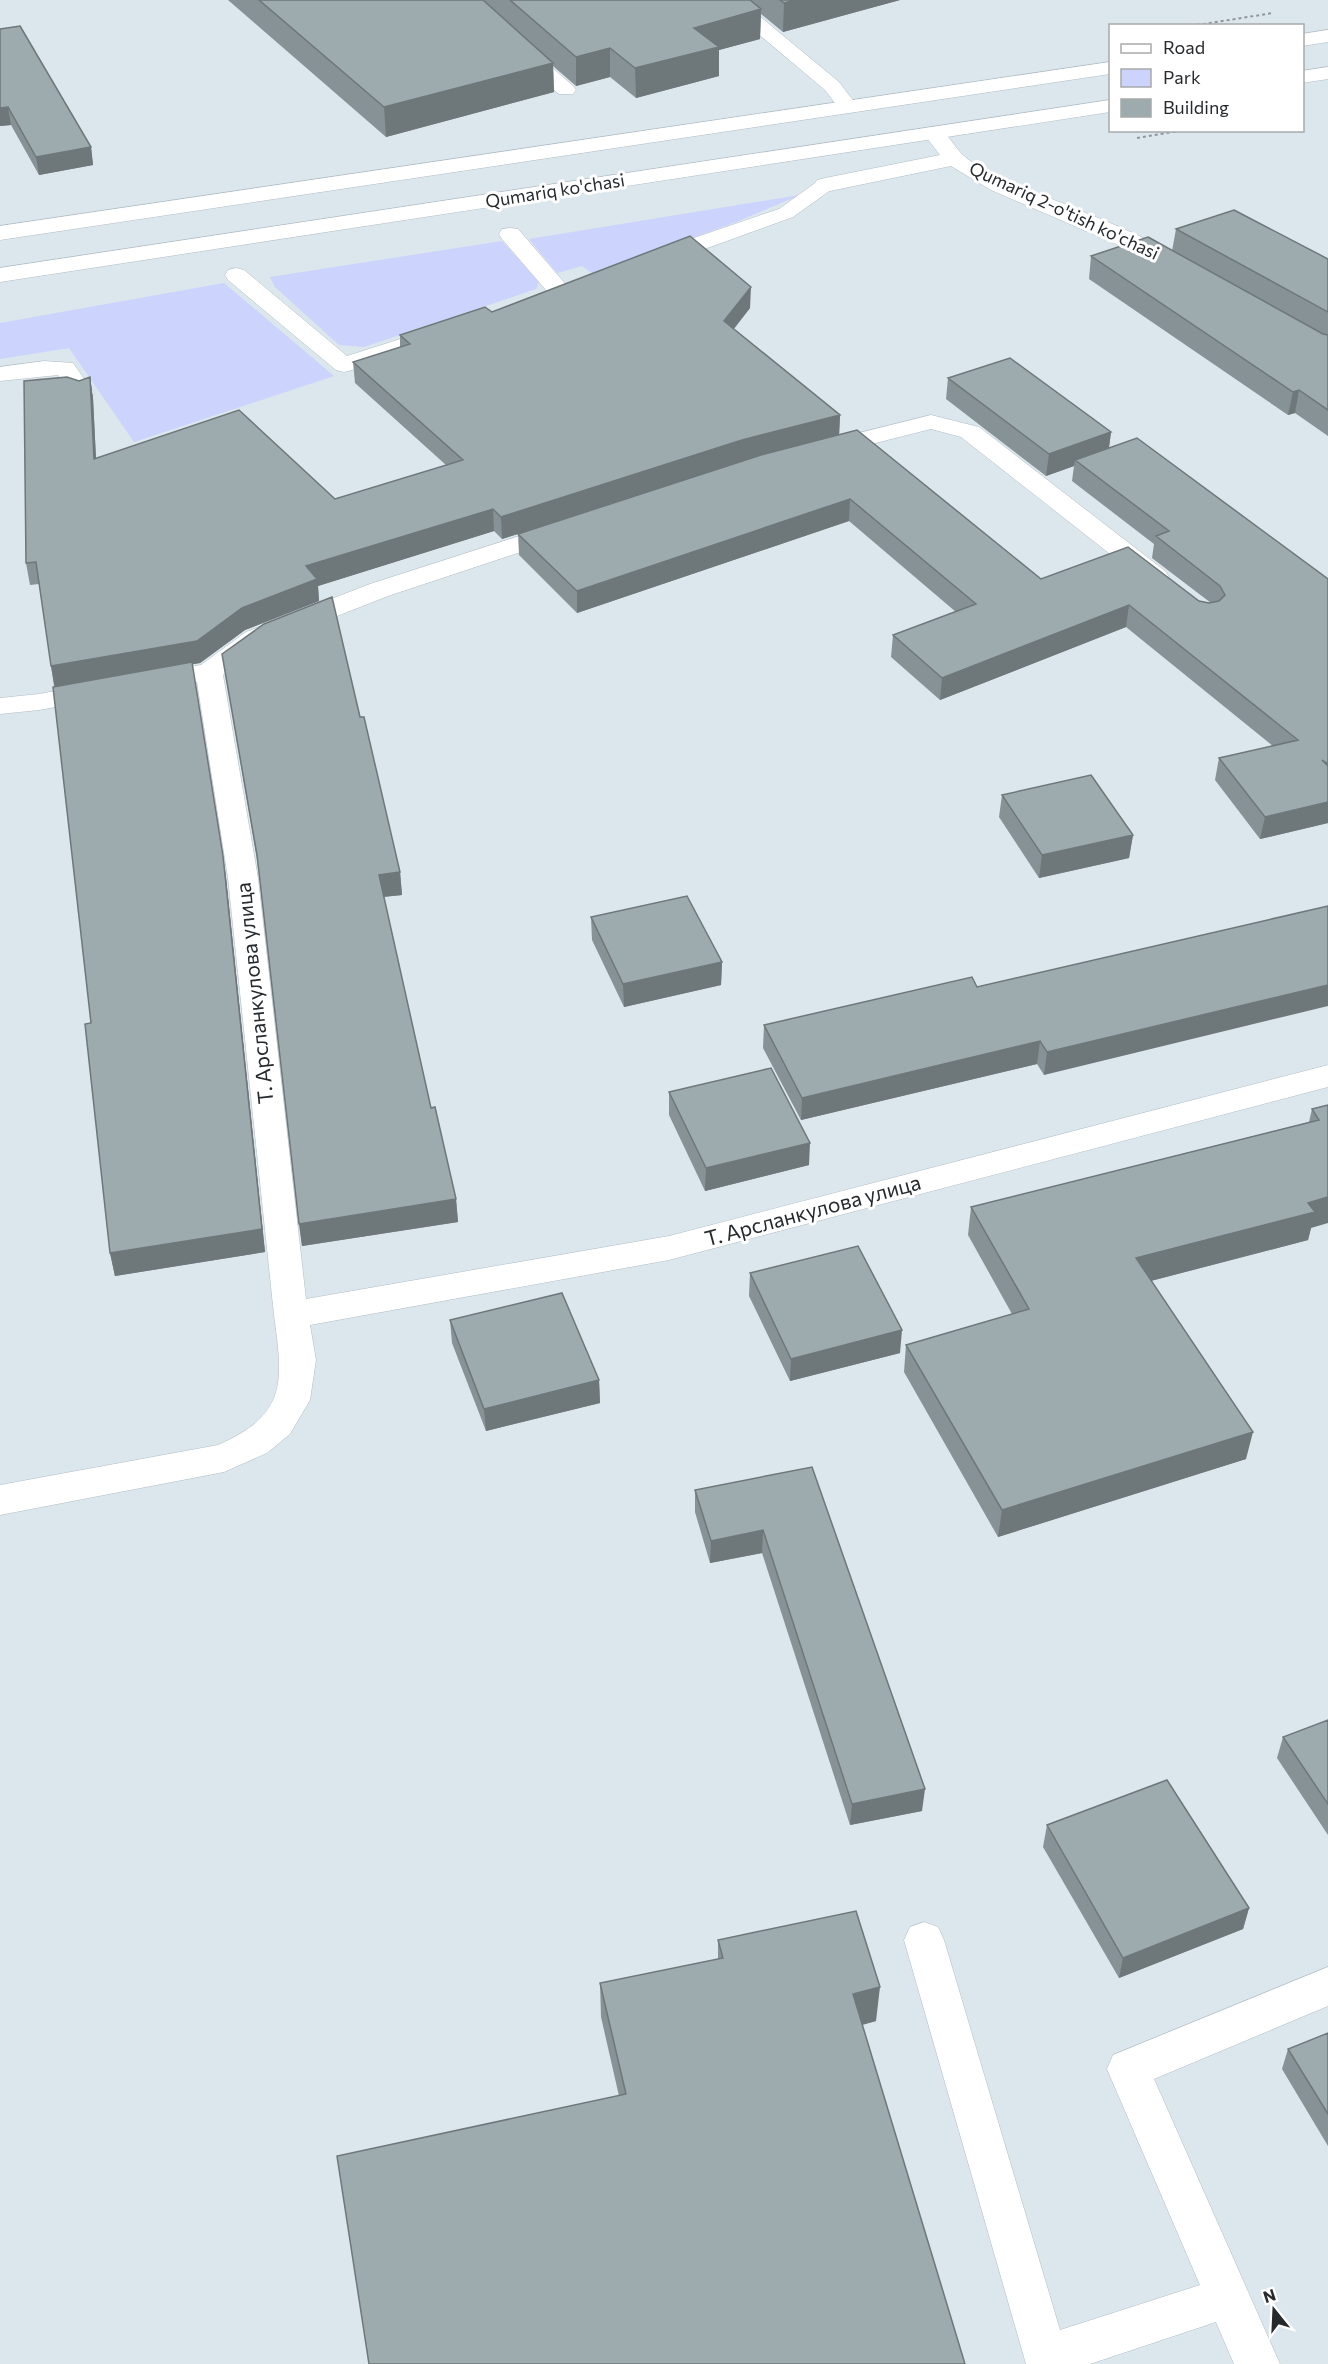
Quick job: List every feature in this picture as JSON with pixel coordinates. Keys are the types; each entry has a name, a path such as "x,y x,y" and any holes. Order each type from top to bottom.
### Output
{"street":[{"path":"728,0 832,86 848,107"},
{"path":"1304,40 1328,36"},
{"name":"Qumariq ko'chasi","path":"0,233 1109,68"},
{"path":"1304,77 1328,73"},
{"name":"Qumariq ko'chasi","path":"0,275 1109,106"},
{"name":"Qumariq 2-o'tish ko'chasi","path":"934,133 954,159 999,185 1145,248 1186,271"},
{"path":"825,185 954,159"},
{"path":"416,171 400,181 396,187 396,193 400,200 409,204 436,209"},
{"path":"0,374 44,368 65,368 81,393"},
{"path":"797,457 931,422 970,432 1178,593"},
{"path":"0,706 39,702 209,672 256,638 379,590 582,524"},
{"name":"Т. Арсланкулова улица","path":"0,1500 224,1458 247,1449 268,1436 285,1417 295,1390 298,1364 243,878 209,672"},
{"name":"Т. Арсланкулова улица","path":"291,1315 669,1248 1328,1076"},
{"path":"1257,2364 1128,2068 1328,1986"}],"lane":[{"path":"464,0 566,90"},
{"path":"639,264 786,213 825,185"},
{"path":"510,234 550,296 583,284"},
{"path":"236,275 344,365 456,328"},
{"path":"924,1940 1047,2360 1228,2298"}],"path":[{"path":"1203,24 1282,11"}],"green space":[{"path":"800,195 736,222 593,274 582,266 557,273 529,239"},
{"path":"502,241 539,282 536,289 364,347 339,345 275,287 270,277"},
{"path":"224,283 334,376 134,442 69,348 0,359 0,323"}],"building":[{"path":"259,0 483,0 553,63 384,107"},
{"path":"510,0 750,0 761,9 694,28 719,47 635,68 610,48 576,57"},
{"path":"20,26 91,147 36,157 8,107 0,108 0,29"},
{"path":"1234,210 1328,259 1328,312 1176,229"},
{"path":"690,236 751,287 724,321 840,415 742,440 501,517 493,509 306,566 317,579 242,608 197,641 51,666 36,562 26,563 24,381 67,377 79,381 90,377 94,459 239,410 335,499 463,460 353,362 410,344 400,335 485,307 492,312"},
{"path":"1148,237 1328,335 1328,410 1299,390 1293,392 1091,256"},
{"path":"1010,358 1111,432 1049,454 948,378"},
{"path":"857,430 1041,579 1128,547 1199,601 1209,603 1219,601 1225,595 1220,586 1156,536 1169,531 1075,460 1137,438 1328,579 1328,764 1322,760 1328,766 1328,802 1265,817 1219,758 1298,740 1129,605 942,678 893,635 976,604 850,499 577,591 518,534 761,455"},
{"path":"332,597 360,717 364,717 400,872 379,875 431,1108 435,1107 456,1199 299,1224 257,855 222,654 264,624"},
{"path":"192,662 223,856 262,1229 110,1253 85,1024 91,1023 53,687"},
{"path":"1091,775 1133,835 1042,855 1002,795"},
{"path":"687,896 722,962 623,984 591,917"},
{"path":"1328,906 1328,985 1047,1052 1040,1041 802,1098 764,1025 972,977 977,987"},
{"path":"771,1068 810,1143 706,1168 669,1092"},
{"path":"1328,1105 1328,1197 1308,1203 1315,1212 1136,1258 1253,1432 1002,1510 906,1345 1029,1309 971,1207 1319,1120 1312,1109"},
{"path":"858,1246 902,1330 791,1359 750,1273"},
{"path":"562,1293 599,1380 484,1409 450,1320"},
{"path":"812,1467 925,1789 852,1804 763,1530 711,1541 695,1490"},
{"path":"1328,1720 1328,1804 1283,1737"},
{"path":"1167,1780 1249,1908 1123,1958 1047,1825"},
{"path":"856,1911 880,1987 853,1994 965,2364 369,2364 337,2156 626,2094 600,1983 723,1958 718,1940"},
{"path":"1328,2033 1328,2114 1288,2049"}]}
